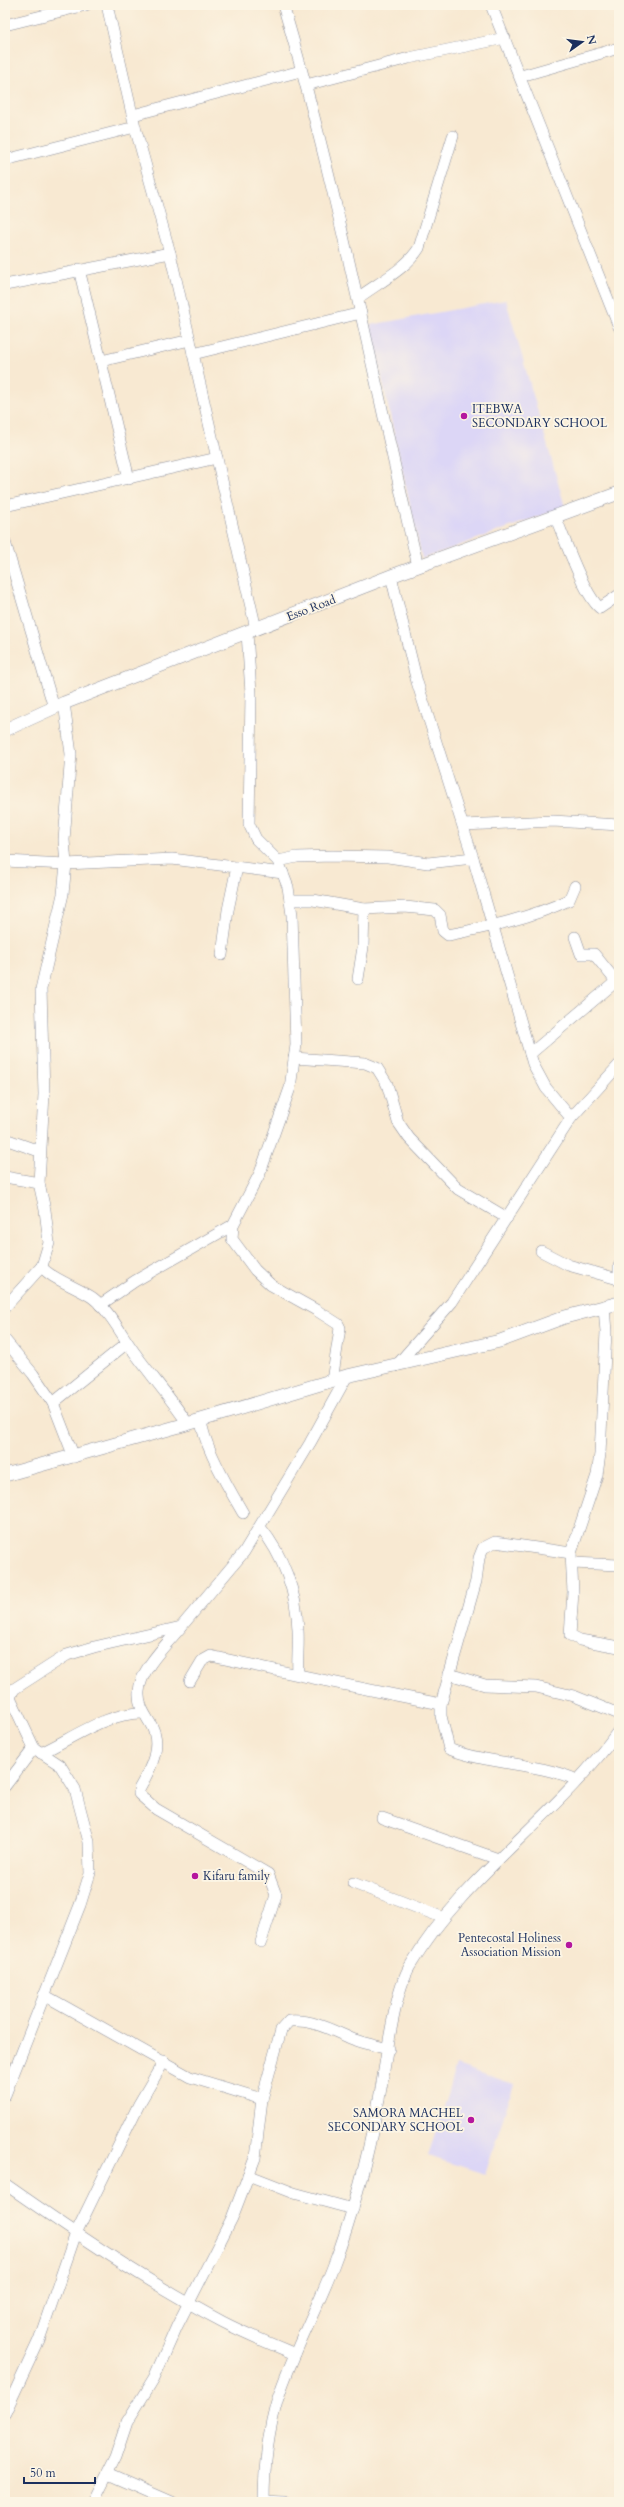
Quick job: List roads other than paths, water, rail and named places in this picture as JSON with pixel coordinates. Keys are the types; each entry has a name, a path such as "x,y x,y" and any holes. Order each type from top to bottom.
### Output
{"street":[{"path":"5,25 86,5"},
{"path":"107,5 135,127 170,253 217,458 252,631 250,824 256,839 278,861 283,873 290,900 296,1020 294,1058 290,1088 260,1173 234,1225 231,1235 234,1244 266,1280 284,1294 316,1310 338,1324 340,1328 332,1381"},
{"path":"283,5 306,85 358,298 383,420 418,566"},
{"path":"492,5 619,327"},
{"path":"306,85 409,58 505,38"},
{"path":"521,76 619,48"},
{"path":"132,115 301,71"},
{"path":"5,160 135,127"},
{"path":"358,298 400,267 414,255 419,248 453,136"},
{"path":"5,285 170,253"},
{"path":"79,270 129,479"},
{"path":"193,354 361,313"},
{"path":"101,361 190,340"},
{"path":"5,506 217,458"},
{"name":"Esso Road","path":"5,730 59,706 391,576 619,493"},
{"path":"555,516 581,576 596,605 600,608 619,595"},
{"path":"5,542 7,559 59,706 71,749 64,840 66,864 58,919 41,989 44,1094 43,1130 39,1151 39,1183 45,1210 49,1243 42,1266 5,1307"},
{"path":"391,576 417,682 474,858 492,926 530,1054 546,1088 571,1118"},
{"path":"463,825 554,821 619,825"},
{"path":"278,861 297,857 332,856 388,857 428,863 474,858"},
{"path":"5,861 66,864 172,858 283,873"},
{"path":"222,955 228,910 237,867"},
{"path":"290,900 313,900 364,908 405,907 434,910 440,915 443,931 448,935 492,926 569,900 575,886"},
{"path":"358,979 363,947 364,908"},
{"path":"530,1054 618,982 594,954 581,954 575,937"},
{"path":"294,1058 364,1063 378,1068 387,1084 398,1122 409,1138 458,1189 507,1218"},
{"path":"396,1366 452,1302 571,1118 619,1065"},
{"path":"5,1139 39,1151"},
{"path":"5,1177 39,1183"},
{"path":"100,1305 135,1281 234,1225"},
{"path":"541,1252 568,1265 619,1280 619,1266"},
{"path":"42,1266 46,1272 78,1289 100,1305 127,1343 195,1422 203,1435 226,1484 243,1513"},
{"path":"5,1475 74,1457 195,1422 347,1376 500,1341 564,1317 619,1303"},
{"path":"604,1307 606,1332 600,1454 597,1475 572,1558 573,1592 570,1635 580,1640 619,1647"},
{"path":"5,1340 33,1374 53,1403 74,1457"},
{"path":"53,1403 127,1343"},
{"path":"260,1942 276,1895 268,1874 156,1809 139,1794 139,1789 152,1766 156,1752 151,1724 142,1713 139,1691 142,1680 154,1659 244,1552 347,1376"},
{"path":"260,1527 272,1543 282,1562 290,1586 298,1629 298,1674"},
{"path":"577,1780 563,1774 501,1763 449,1749 441,1716 441,1704 476,1580 479,1558 483,1548 495,1542 572,1558 619,1565"},
{"path":"5,2095 80,1905 90,1873 89,1842 75,1789 60,1765 38,1750 10,1697 14,1689 68,1655 94,1647 181,1627"},
{"path":"190,1681 202,1661 211,1656 252,1667 298,1674 441,1704"},
{"path":"449,1674 485,1685 536,1687 574,1696 619,1714"},
{"path":"5,1786 38,1750 127,1713 142,1713"},
{"path":"284,2502 264,2501 264,2476 273,2419 295,2354 335,2262 353,2209 367,2158 398,1997 409,1967 444,1918 498,1859 577,1780 605,1749 619,1730"},
{"path":"382,1818 498,1859"},
{"path":"353,1883 444,1918"},
{"path":"44,1995 164,2061 190,2077 262,2099"},
{"path":"93,2502 108,2474 121,2444 126,2422 154,2378 177,2326 221,2243 255,2158 262,2099 281,2030 289,2020 302,2020 323,2025 356,2040 389,2049"},
{"path":"5,2413 39,2340 76,2233 139,2104 164,2061"},
{"path":"248,2175 294,2193 353,2209"},
{"path":"5,2184 76,2233 223,2322 295,2354"},
{"path":"108,2474 170,2502"}],"place":[{"name":"ITEBWA SECONDARY SCHOOL","path":"464,416"},
{"name":"Kifaru family","path":"195,1876"},
{"name":"Pentecostal Holiness Association Mission","path":"569,1945"},
{"name":"SAMORA MACHEL SECONDARY SCHOOL","path":"471,2120"}]}
